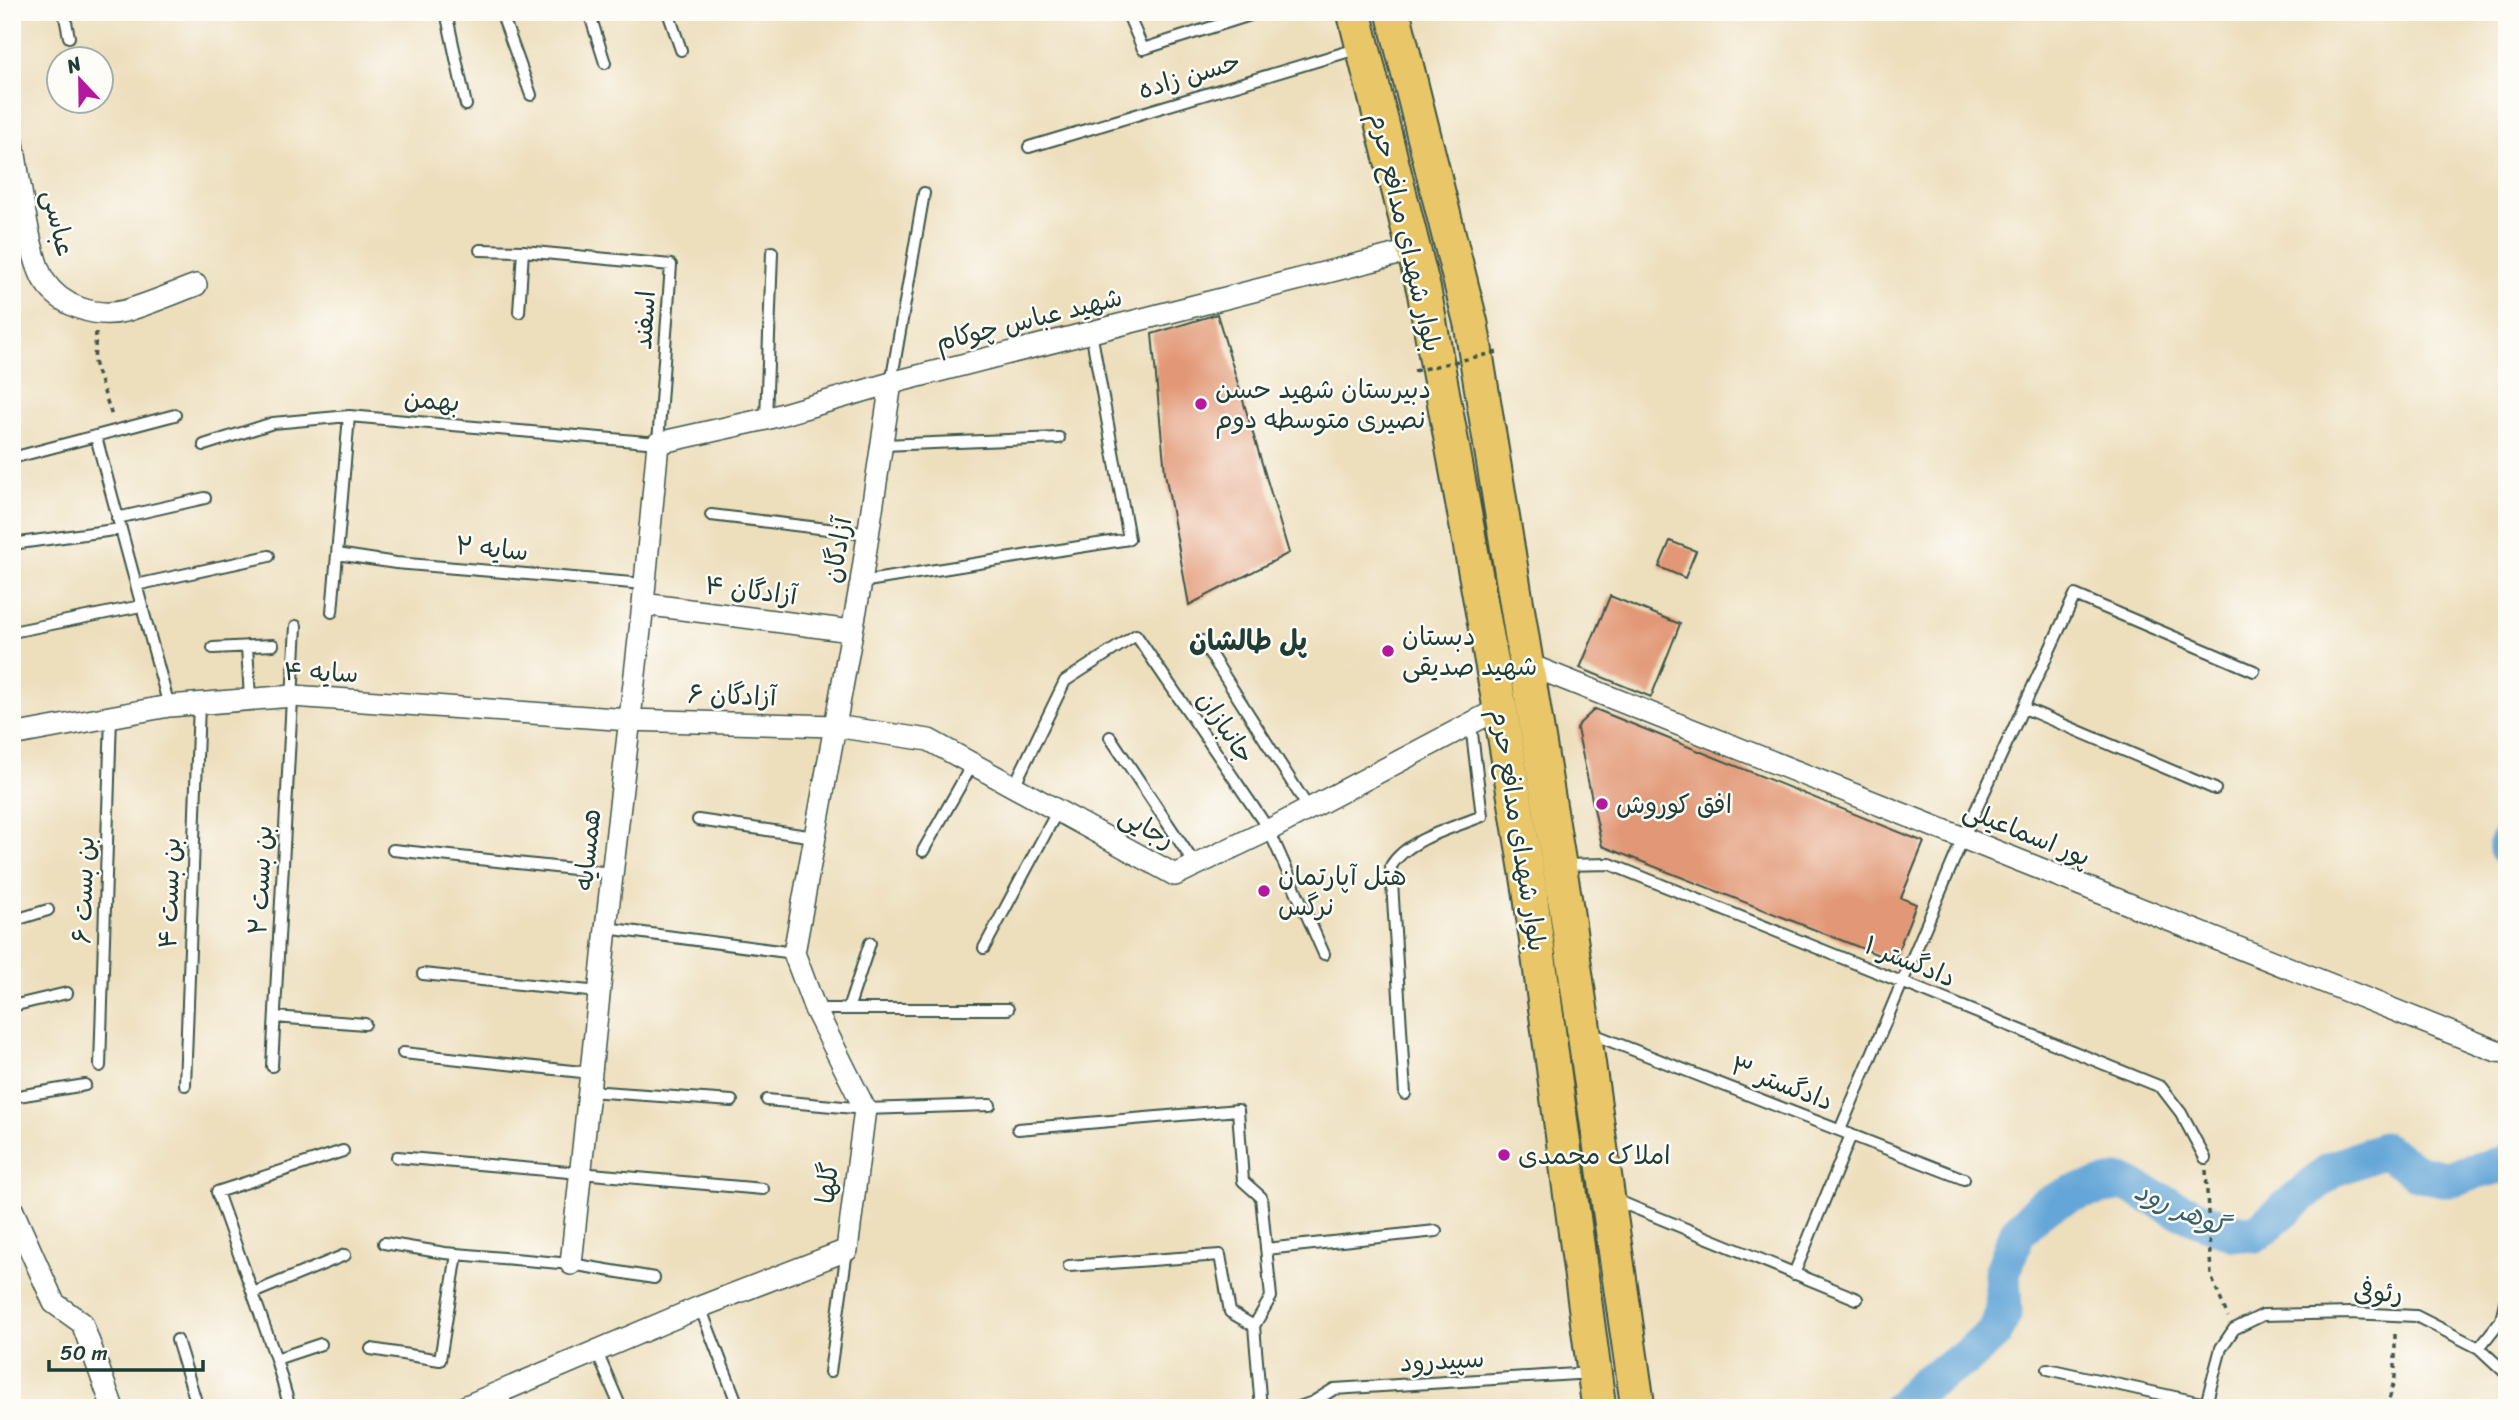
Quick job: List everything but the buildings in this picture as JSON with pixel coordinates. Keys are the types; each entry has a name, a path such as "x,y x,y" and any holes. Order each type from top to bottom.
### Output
{"main road":[{"name":"بلوار شهدای مدافع حرم","path":"1354,12 1424,291 1500,708 1530,892 1600,1408"},
{"name":"بلوار شهدای مدافع حرم","path":"1393,12 1471,324 1560,865 1637,1408"}],"street":[{"name":"عباسی","path":"12,137 34,253 44,281 65,304 97,312 123,311 195,285"},
{"name":"شهید عباس چوکام","path":"658,443 766,419 891,383 1414,250"},
{"name":"آزادگان","path":"834,726 869,534 891,383"},
{"name":"همسایه","path":"571,1264 658,443"},
{"name":"آزادگان ۴","path":"644,594 851,631"},
{"name":"پور اسماعیلی","path":"1527,664 2497,1051 2507,1052"},
{"name":"سایه ۴","path":"12,735 169,706 293,696 629,720"},
{"name":"رجایی","path":"834,726 929,740 1175,875 1269,830 1500,708"},
{"name":"آزادگان ۶","path":"629,720 834,726"},
{"path":"834,726 794,953 814,1009 865,1109"},
{"name":"گلها","path":"847,1250 865,1109"},
{"path":"12,1209 54,1303 82,1323 113,1408"},
{"path":"462,1408 504,1399 596,1350 847,1250"}],"lane":[{"path":"64,12 69,37"},
{"path":"446,12 466,105"},
{"path":"501,12 531,95"},
{"path":"589,12 605,63"},
{"path":"668,12 681,50"},
{"path":"1127,12 1143,49 1260,12"},
{"name":"حسن زاده","path":"1028,148 1363,47"},
{"path":"891,383 924,193"},
{"name":"اسفند","path":"480,250 523,251 671,265 658,443"},
{"path":"519,312 523,251"},
{"path":"766,419 772,253"},
{"path":"861,582 1129,539 1091,332"},
{"path":"12,458 175,415"},
{"path":"332,612 349,416"},
{"name":"بهمن","path":"204,445 273,423 349,416 658,443"},
{"path":"96,437 169,706"},
{"path":"883,445 1059,438"},
{"path":"12,544 119,523 205,498"},
{"path":"711,515 869,534"},
{"name":"سایه ۲","path":"337,554 644,594"},
{"path":"136,585 269,556"},
{"path":"1794,1274 1901,982 1963,838 2075,595 2255,671"},
{"path":"12,632 141,606"},
{"name":"بن بست ۲","path":"272,1066 296,626"},
{"name":"جانبازان","path":"1014,786 1065,681 1136,635 1269,830 1324,954"},
{"path":"1202,641 1309,809"},
{"path":"213,648 273,645"},
{"path":"247,646 250,699"},
{"name":"بن بست ۴","path":"185,1085 199,704"},
{"path":"2024,708 2215,789"},
{"name":"بن بست ۶","path":"100,1066 111,716"},
{"path":"1405,1094 1391,866 1397,856 1410,845 1482,816 1471,725"},
{"path":"1110,737 1196,866"},
{"path":"923,851 972,763"},
{"path":"984,948 1058,810"},
{"path":"698,820 815,837"},
{"path":"393,850 612,873"},
{"name":"دادگستر ۱","path":"1560,865 1610,864 2161,1087 2181,1113 2205,1158"},
{"path":"12,921 48,909"},
{"path":"606,928 794,953"},
{"path":"848,1009 870,943"},
{"path":"424,974 599,992"},
{"path":"12,1006 67,993"},
{"path":"814,1009 1009,1009"},
{"path":"275,1017 365,1024"},
{"name":"دادگستر ۳","path":"1584,1030 1964,1179"},
{"path":"403,1053 732,1101"},
{"path":"12,1097 85,1085"},
{"path":"767,1100 865,1109 990,1105"},
{"path":"1018,1129 1238,1110 1243,1181 1262,1197 1271,1297 1254,1326 1261,1408"},
{"path":"290,1408 276,1359 217,1192 343,1151"},
{"path":"397,1157 763,1189"},
{"path":"1608,1197 1857,1299"},
{"path":"1266,1249 1436,1231"},
{"path":"384,1244 457,1254 571,1264 654,1278"},
{"path":"830,1372 847,1250"},
{"path":"371,1349 440,1360 457,1254"},
{"path":"253,1293 345,1255"},
{"path":"1069,1266 1220,1255 1230,1312 1254,1326"},
{"path":"2479,1348 2501,1320 2507,1293"},
{"path":"700,1307 740,1408"},
{"name":"رئوفی","path":"2234,1329 2263,1315 2416,1315 2479,1348 2507,1374"},
{"path":"2048,1369 2205,1406 2221,1348 2234,1329"},
{"path":"177,1340 198,1408"},
{"path":"276,1359 321,1344"},
{"path":"596,1350 621,1408"},
{"name":"سپیدرود","path":"1296,1408 1313,1402 1334,1389 1595,1373"}],"path":[{"path":"97,312 94,362 117,431"},
{"path":"1414,371 1498,352"},
{"path":"2207,1187 2211,1276 2234,1329"},
{"path":"2387,1408 2395,1377 2395,1314"}],"waterway":[{"name":"گوهر رود","path":"2507,843 2507,848"},
{"name":"گوهر رود","path":"1900,1408 1924,1384 1967,1357 1994,1333 2004,1312 2002,1274 2017,1233 2042,1207 2073,1193 2122,1182 2232,1232 2256,1234 2331,1170 2383,1150 2419,1173 2447,1179 2507,1163"}],"place":[{"name":"دبیرستان شهید حسن نصیری متوسطه دوم","path":"1201,404"},
{"name":"دبستان شهید صدیقی","path":"1388,651"},
{"name":"افق کوروش","path":"1602,804"},
{"name":"هتل آپارتمان نرگس","path":"1264,891"},
{"name":"املاک محمدی","path":"1504,1155"}],"district":[{"name":"پل طالشان","path":"1248,640"}]}
